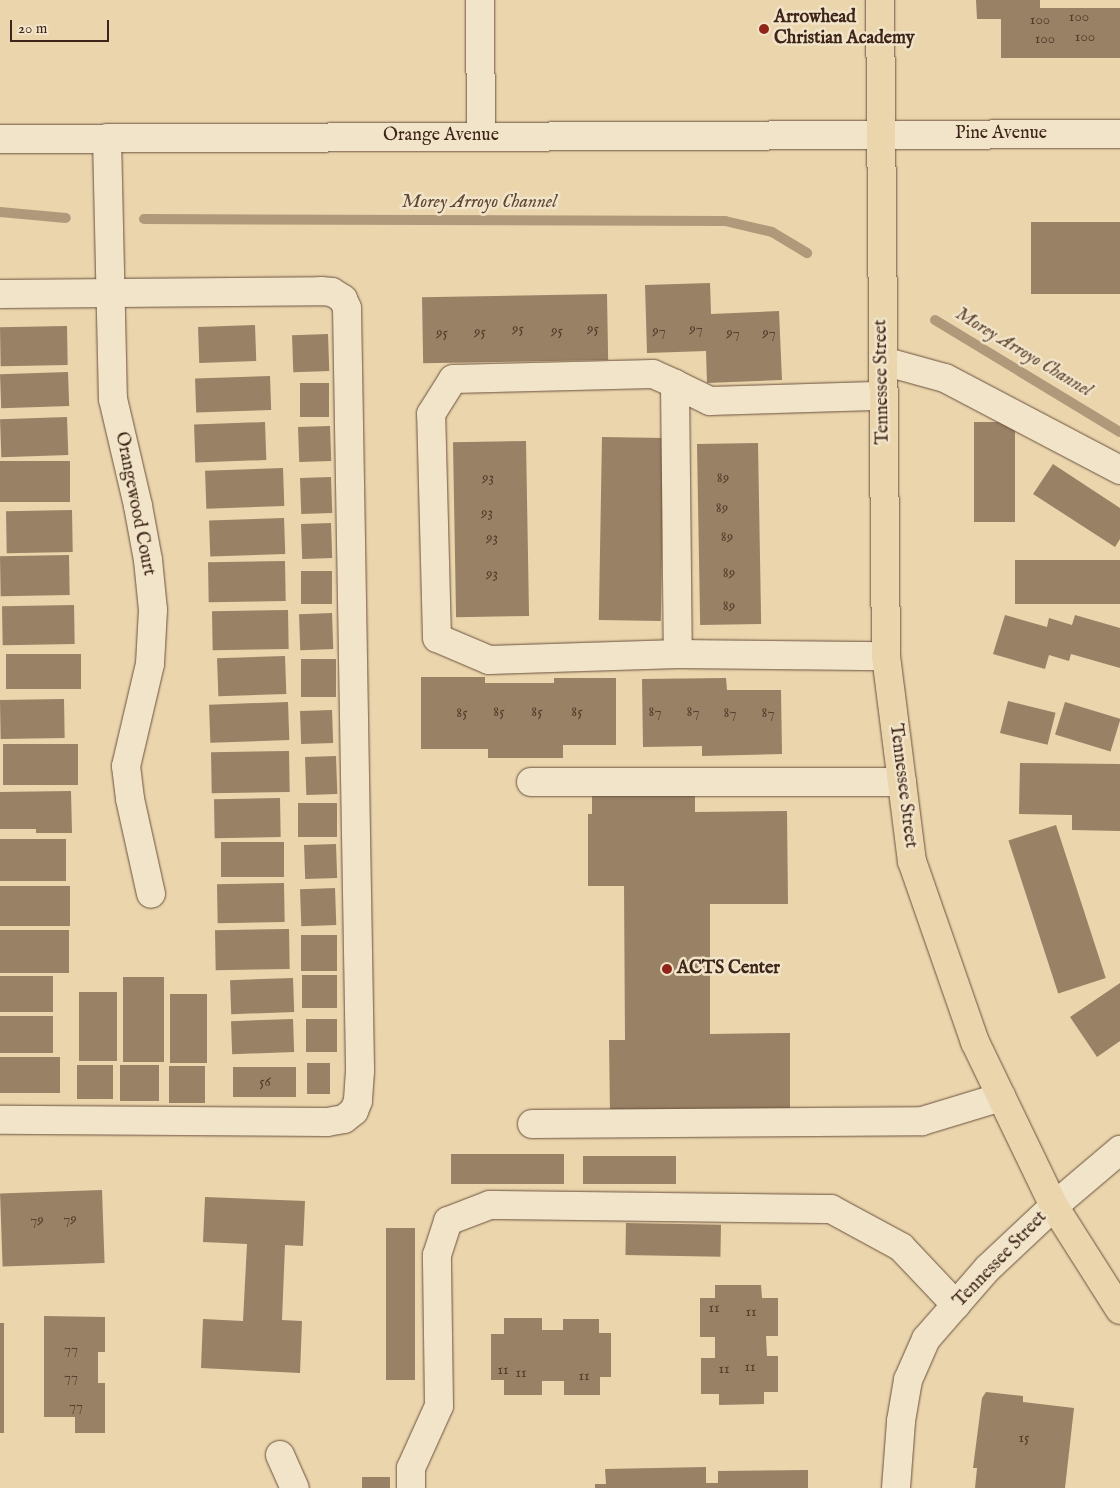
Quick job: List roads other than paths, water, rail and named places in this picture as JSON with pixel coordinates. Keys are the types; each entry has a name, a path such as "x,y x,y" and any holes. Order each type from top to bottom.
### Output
{"main road":[{"name":"Tennessee Street","path":"880,0 886,656 912,861 975,1042 1054,1206"},
{"path":"1054,1206 1120,1310"}],"street":[{"path":"480,11 481,136"},
{"name":"Pine Avenue","path":"881,134 1120,134"},
{"name":"Orange Avenue","path":"0,139 881,134"},
{"name":"Orangewood Court","path":"108,138 113,399 138,506 148,560 153,610 150,664 126,766 130,799 151,894"},
{"path":"0,294 321,291 332,292 342,299 347,308 360,1071 358,1101 354,1112 344,1119 328,1122 0,1120"},
{"path":"883,361 945,378 1120,470"},
{"path":"883,396 710,401 653,374 452,379 431,414 437,638 489,660 678,654 886,656"},
{"path":"675,384 678,654"},
{"path":"531,782 902,782"},
{"path":"532,1124 922,1121 1001,1097"},
{"path":"1054,1206 1120,1150"},
{"path":"411,1488 410,1468 439,1406 438,1255 448,1221 490,1205 831,1209 901,1248 956,1305"},
{"name":"Tennessee Street","path":"896,1488 901,1421 908,1380 926,1339 988,1268 1054,1206"},
{"path":"280,1455 295,1488"}],"waterway":[{"name":"Morey Arroyo Channel","path":"0,212 66,218"},
{"name":"Morey Arroyo Channel","path":"144,219 725,221 772,232 807,253"},
{"name":"Morey Arroyo Channel","path":"935,320 1120,432"}],"place":[{"name":"Arrowhead Christian Academy","path":"764,29"},
{"name":"ACTS Center","path":"667,969"}]}
